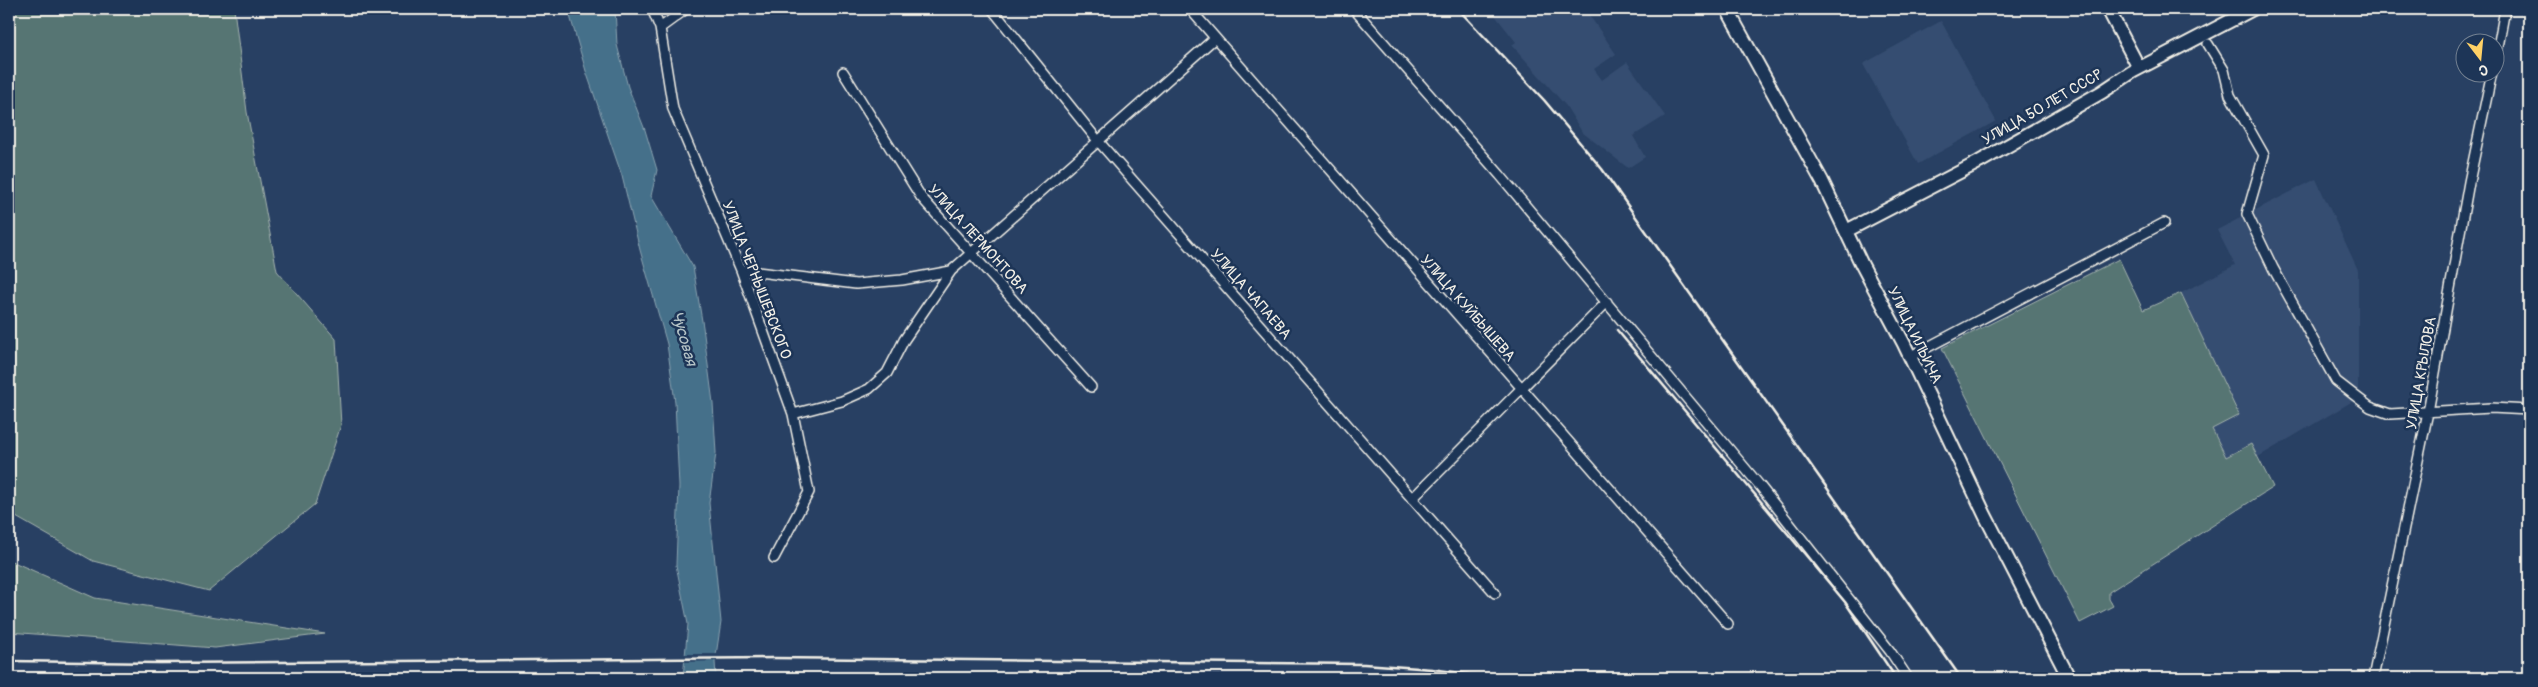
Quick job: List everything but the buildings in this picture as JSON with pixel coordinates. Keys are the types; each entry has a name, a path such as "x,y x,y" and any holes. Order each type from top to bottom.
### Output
{"street":[{"name":"УЛИЦА ЧЕРНЫШЕВСКОГО","path":"652,9 660,28 673,109 740,270 793,414 809,492 774,558"},
{"path":"660,28 686,9"},
{"name":"УЛИЦА ЧАПАЕВА","path":"992,9 1099,142 1495,593"},
{"name":"УЛИЦА КУЙБЫШЕВА","path":"1190,9 1521,390 1728,624"},
{"path":"1354,9 1451,116 1760,486 1890,650 1908,678"},
{"name":"УЛИЦА ИЛЬИЧА","path":"1727,9 1822,181 1979,504 2069,678"},
{"path":"2108,9 2139,68"},
{"name":"УЛИЦА 50 ЛЕТ СССР","path":"1846,230 1979,162 2102,92 2139,68 2253,9"},
{"path":"2501,32 2506,9"},
{"path":"793,414 842,401 869,389 886,373 910,332 951,271 971,251 1099,142 1215,38"},
{"path":"2208,44 2224,70 2230,95 2264,156 2247,214 2273,268 2336,381 2370,407 2390,414 2491,408 2529,410"},
{"name":"УЛИЦА ЛЕРМОНТОВА","path":"843,72 921,197 1091,387"},
{"name":"УЛИЦА КРЫЛОВА","path":"2372,678 2428,412 2469,182 2490,82"},
{"path":"1909,357 2164,223"},
{"path":"740,270 856,284 902,280 951,271"},
{"path":"1412,499 1607,302"}],"shaded area":[{"path":"1490,9 1585,9 1616,54 1594,69 1602,80 1627,62 1665,116 1633,136 1645,157 1628,168 1582,132 1566,106 1512,45 1516,42"},
{"path":"1941,21 1996,121 1918,164 1863,64"},
{"path":"2316,179 2358,270 2358,398 2258,457 2251,444 2226,457 2212,429 2239,415 2181,293 2235,265 2217,230"}],"green space":[{"path":"9,9 234,9 247,112 277,271 336,339 341,425 315,504 209,591 93,561 9,513"},
{"path":"2119,259 2143,310 2181,293 2239,415 2212,429 2226,457 2251,444 2273,487 2109,592 2109,599 2113,606 2080,623 1942,348"},
{"path":"9,560 95,598 325,634 215,648 9,632"}],"water":[{"name":"Чусовая","path":"568,9 615,9 617,45 628,87 645,130 657,170 651,196 693,267 713,403 716,453 709,503 721,622 715,662 716,678 683,678 688,624 676,565 679,486 675,402 667,344 640,250 622,176 586,71"}],"pier":[{"path":"682,654 719,654 717,661 681,662"},
{"path":"681,673 718,673 718,678 681,678"}],"railway":[{"path":"1458,9 1544,100 1602,169 1961,678"},
{"path":"1617,330 1845,602 1896,678"},
{"path":"9,661 160,663 773,658 1364,664 1432,669 1497,678"},
{"path":"9,676 38,678"},
{"path":"1045,678 1360,676 1420,678"},
{"path":"532,678 833,678"}]}
